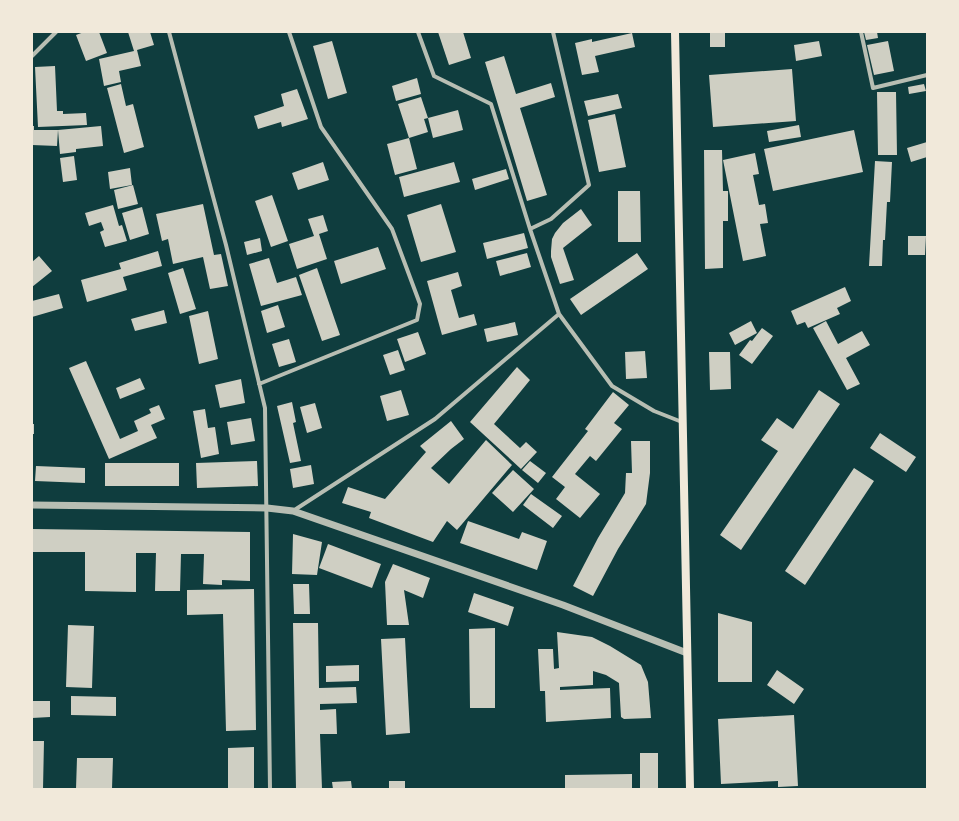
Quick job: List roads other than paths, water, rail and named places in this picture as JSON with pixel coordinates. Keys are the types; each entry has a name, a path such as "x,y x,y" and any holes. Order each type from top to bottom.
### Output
{"main road":[{"path":"675,32 686,653 690,789"}],"street":[{"path":"32,56 56,32"},
{"path":"168,32 226,245 265,408 270,789"},
{"path":"259,384 417,320 420,304 392,229 321,127 289,32"},
{"path":"418,32 434,76 491,104 530,229 559,314 612,386 654,411 683,422"},
{"path":"530,229 551,219 589,185 553,32"},
{"path":"861,32 873,88 927,75"},
{"path":"293,511 435,419 559,314"},
{"path":"32,504 267,508 293,511 563,604 686,653"}]}
